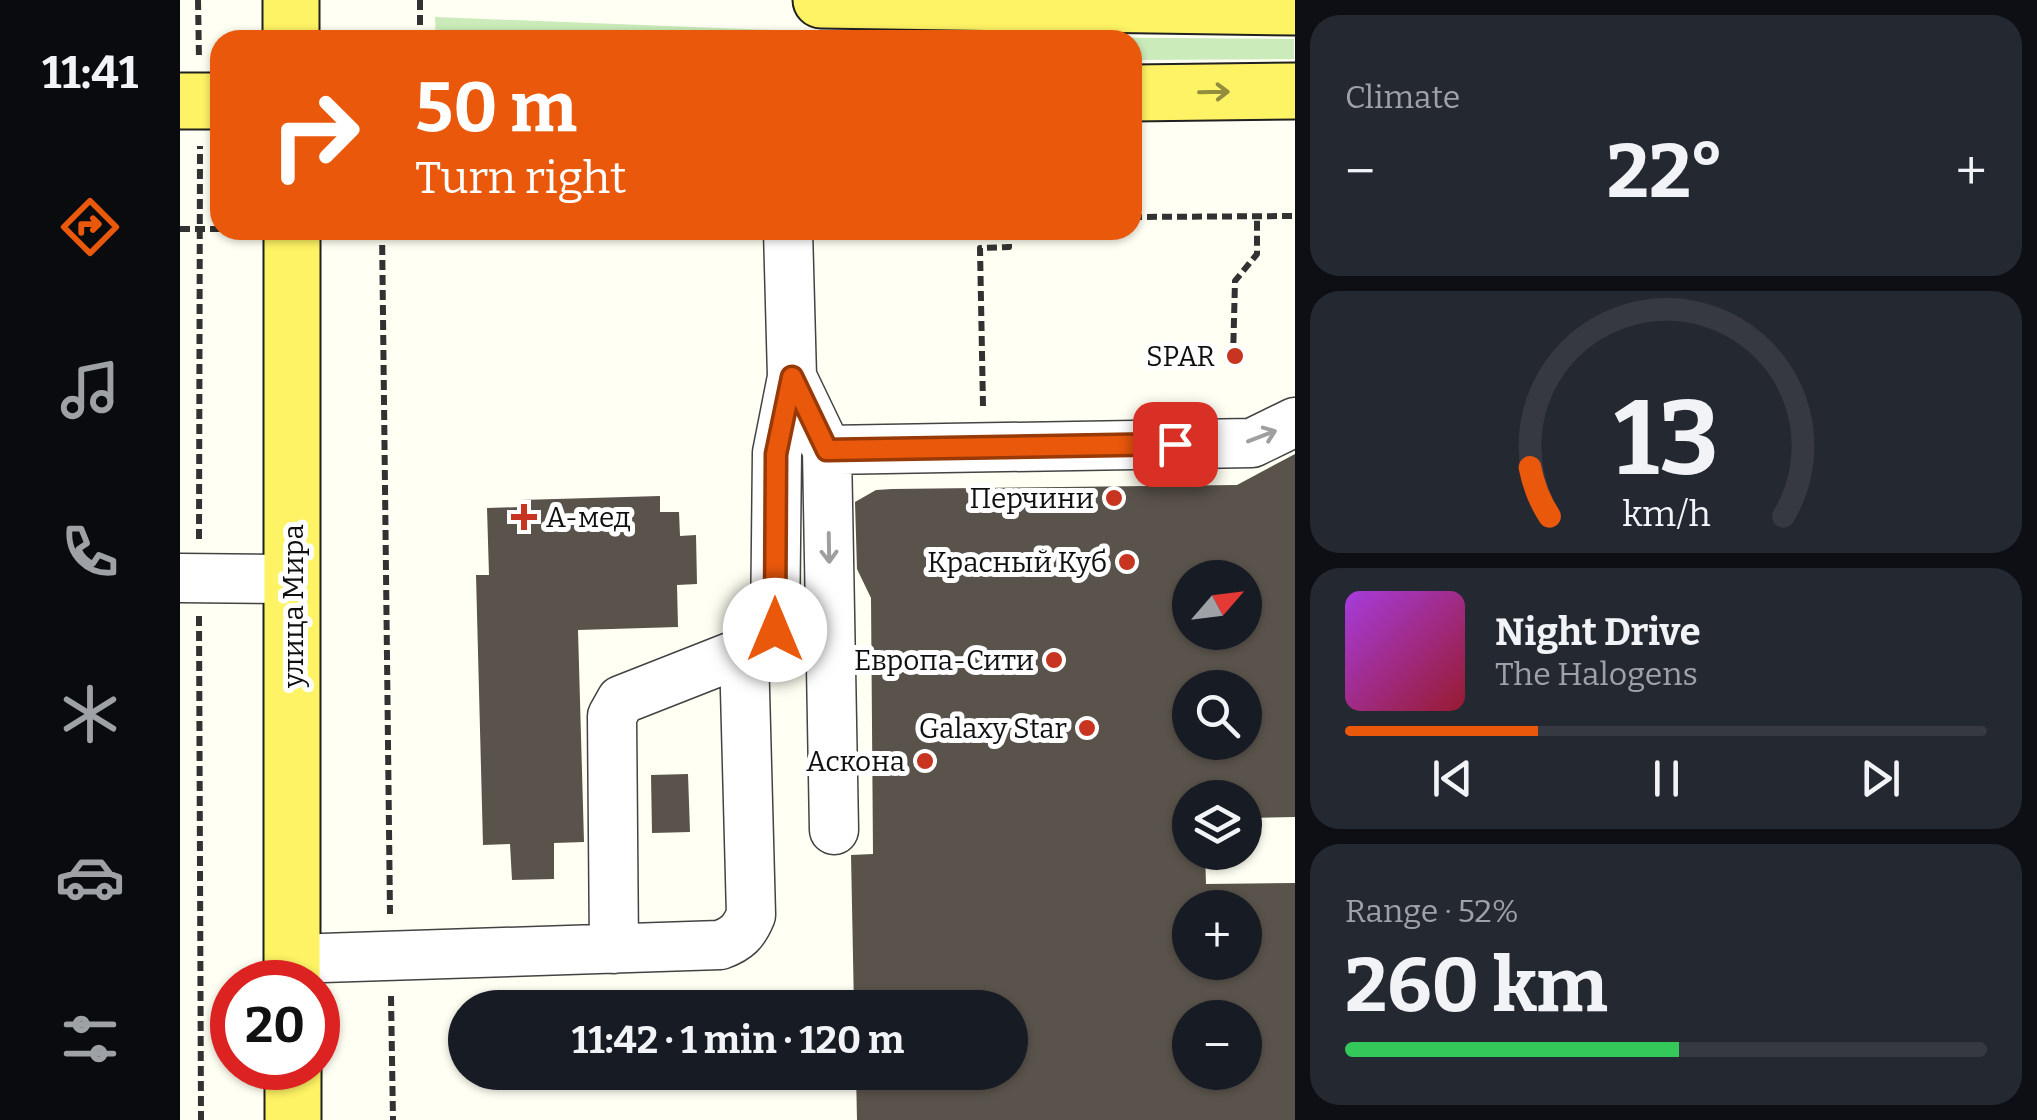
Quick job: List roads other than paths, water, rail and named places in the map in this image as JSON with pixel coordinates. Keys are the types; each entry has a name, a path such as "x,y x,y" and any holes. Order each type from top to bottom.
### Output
{"main road":[{"path":"291,0 291,30"},
{"path":"821,0 1294,7"},
{"path":"1142,93 1294,91"},
{"path":"180,101 210,101"},
{"name":"улица Мира","path":"292,240 292,960"},
{"path":"293,1090 293,1120"}],"lane":[{"path":"614,949 612,716 621,700 771,641 775,630 776,454 792,377 788,240"},
{"path":"792,377 827,450 834,830"},
{"path":"827,450 1252,443 1294,422"},
{"path":"180,578 293,579"},
{"path":"340,964 390,956 720,945 745,931 751,915 744,653"}],"place":[{"name":"SPAR","path":"1235,356"},
{"name":"Перчини","path":"1114,498"},
{"name":"А-мед","path":"524,517"},
{"name":"Красный Куб","path":"1127,562"},
{"name":"Европа-Сити","path":"1054,660"},
{"name":"Galaxy Star","path":"1087,728"},
{"name":"Аскона","path":"925,761"}]}
